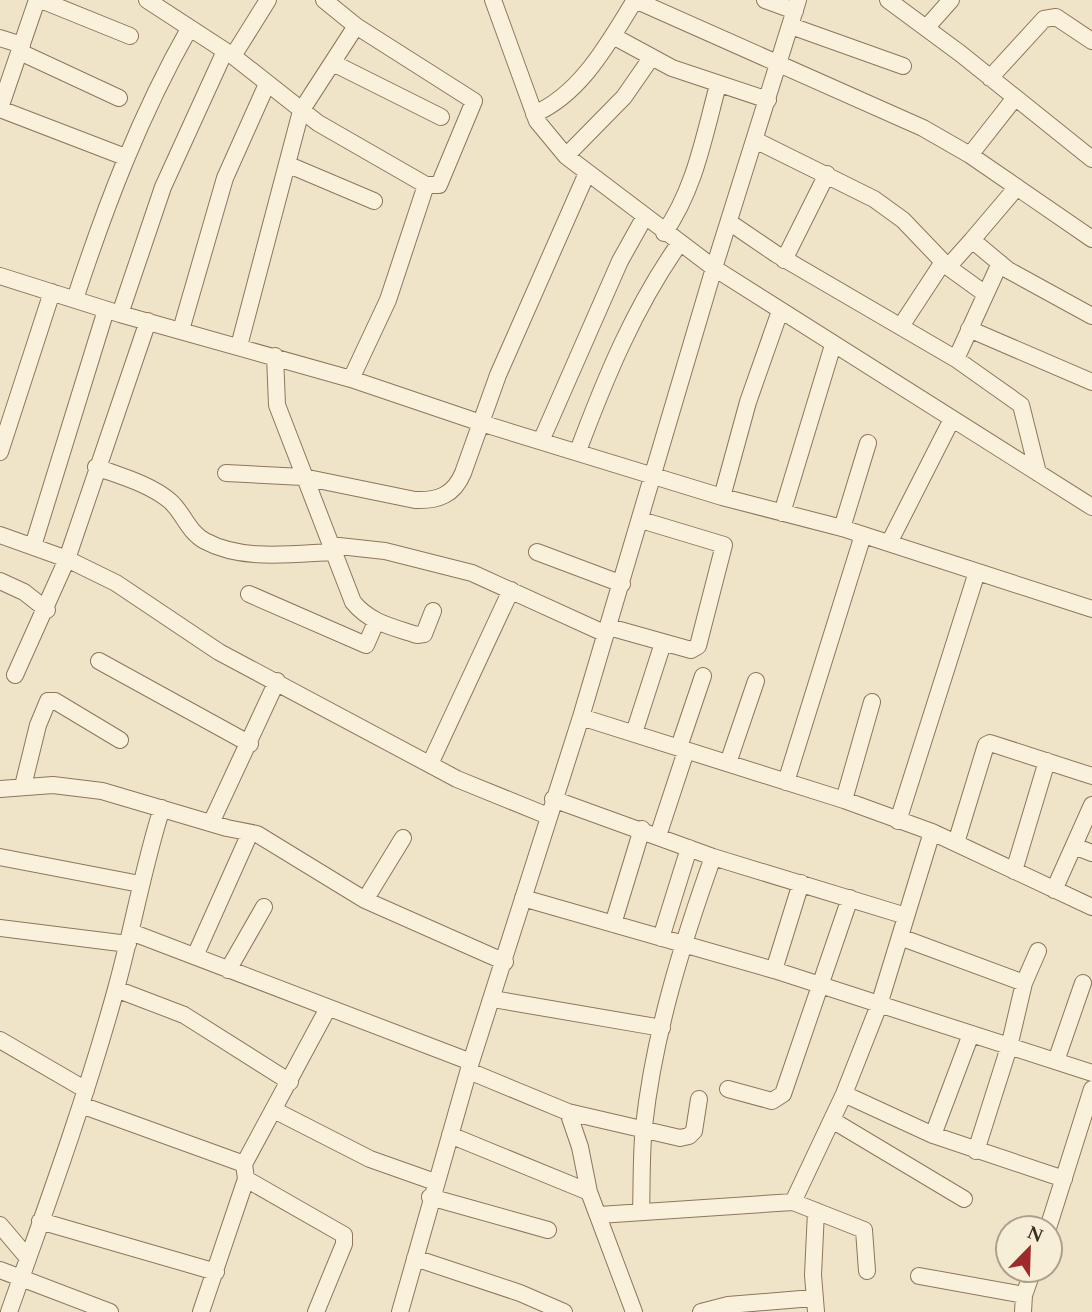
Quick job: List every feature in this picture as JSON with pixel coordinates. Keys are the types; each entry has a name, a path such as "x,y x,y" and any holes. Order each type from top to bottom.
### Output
{"street":[{"path":"146,0 168,6 189,29 229,53 301,111 426,185 439,185 474,101 356,26 324,0"},
{"path":"33,546 113,312 163,187 229,53 268,0"},
{"path":"493,0 534,114 549,140 566,156 644,218 714,268 1092,507"},
{"path":"534,114 563,98 613,36 635,0 883,108 970,155 1092,239"},
{"path":"765,0 903,66"},
{"path":"888,0 1092,159"},
{"path":"926,27 951,0"},
{"path":"125,157 0,109 5,80 21,48 34,1 130,36"},
{"path":"400,1312 470,1066 505,962 553,799 622,584 714,268 780,65 794,12"},
{"path":"990,78 1044,19 1056,17 1092,41"},
{"path":"239,346 289,165 301,111 356,26"},
{"path":"75,299 125,157 161,78 189,29"},
{"path":"613,36 652,58 718,85 768,100"},
{"path":"0,38 118,98"},
{"path":"566,156 624,97 652,58"},
{"path":"333,63 441,117"},
{"path":"181,330 225,178 267,84"},
{"path":"664,233 684,202 718,85"},
{"path":"970,155 1014,99"},
{"path":"755,140 874,199 904,220 946,264 984,293"},
{"path":"289,165 374,201"},
{"path":"226,473 303,477 430,501 447,495 458,485 534,289 587,173"},
{"path":"784,260 827,174"},
{"path":"351,379 388,300 426,185"},
{"path":"901,326 946,264 972,240 1017,187"},
{"path":"541,441 620,261 644,218"},
{"path":"729,222 784,260 956,359 1021,405 1038,473"},
{"path":"972,240 1031,284 1092,316"},
{"path":"578,451 618,351 661,270 679,244"},
{"path":"956,359 1000,263"},
{"path":"0,276 113,312 351,379 481,423 722,497 842,528 1092,609"},
{"path":"0,449 52,292"},
{"path":"722,497 748,402 780,311"},
{"path":"15,675 47,610 67,559 96,467 148,321"},
{"path":"969,329 1092,382"},
{"path":"782,513 833,345"},
{"path":"275,356 277,405 353,602 362,614 376,622 421,636 433,611"},
{"path":"889,543 952,419"},
{"path":"842,528 868,443"},
{"path":"96,467 160,493 172,502 201,540 213,545 254,554 331,549 385,551 472,573 607,630 695,649 724,547 641,520"},
{"path":"0,535 67,559 135,594 200,642 457,779 548,816"},
{"path":"786,782 863,535"},
{"path":"537,552 622,584"},
{"path":"898,821 977,572"},
{"path":"0,581 24,592 47,610"},
{"path":"430,764 511,590"},
{"path":"249,594 366,645 376,622"},
{"path":"634,733 663,643"},
{"path":"99,661 250,744"},
{"path":"658,836 703,676"},
{"path":"211,823 250,744 276,681"},
{"path":"728,764 756,681"},
{"path":"23,786 38,725 48,701 55,701 120,740"},
{"path":"844,800 872,702"},
{"path":"581,717 844,800 932,832 1092,907"},
{"path":"956,843 986,746 990,743 1092,776"},
{"path":"1014,871 1047,761"},
{"path":"0,789 76,786 262,836 365,900 505,962"},
{"path":"553,799 642,829 713,857 906,916"},
{"path":"9,1312 83,1098 116,989 140,884 162,808"},
{"path":"1054,890 1091,811"},
{"path":"613,924 642,829"},
{"path":"793,1202 844,1094 879,1005 932,832"},
{"path":"195,956 250,833"},
{"path":"365,900 403,838"},
{"path":"1074,846 1092,853"},
{"path":"661,938 689,848"},
{"path":"641,1211 643,1130 662,1028 682,944 713,857"},
{"path":"1,860 140,884"},
{"path":"774,970 801,883"},
{"path":"523,898 774,970 1092,1073"},
{"path":"728,1089 777,1100 783,1094 850,898"},
{"path":"228,970 264,907"},
{"path":"0,928 129,938 195,956 470,1066 568,1112 680,1138 689,1136 694,1130 699,1099"},
{"path":"900,937 1024,983"},
{"path":"976,1151 1009,1047 1024,983 1038,951"},
{"path":"1056,1060 1083,983"},
{"path":"116,989 184,1015 290,1082"},
{"path":"493,999 662,1028"},
{"path":"201,1312 216,1272 245,1171 328,1008"},
{"path":"933,1135 971,1034"},
{"path":"0,1040 83,1098 245,1171 344,1235 344,1244 316,1312"},
{"path":"1052,1214 1092,1089"},
{"path":"844,1094 933,1135 1063,1179"},
{"path":"274,1110 433,1189 548,1230"},
{"path":"568,1112 580,1147 589,1192 634,1312"},
{"path":"832,1120 964,1199"},
{"path":"450,1135 589,1192"},
{"path":"599,1214 793,1202 864,1230 867,1271"},
{"path":"701,1312 753,1302 815,1305 816,1211"},
{"path":"40,1221 216,1272"},
{"path":"0,1226 27,1257"},
{"path":"415,1258 520,1293 564,1312"},
{"path":"0,1270 110,1312"},
{"path":"919,1276 1024,1295"},
{"path":"1023,1312 1028,1284"}]}
